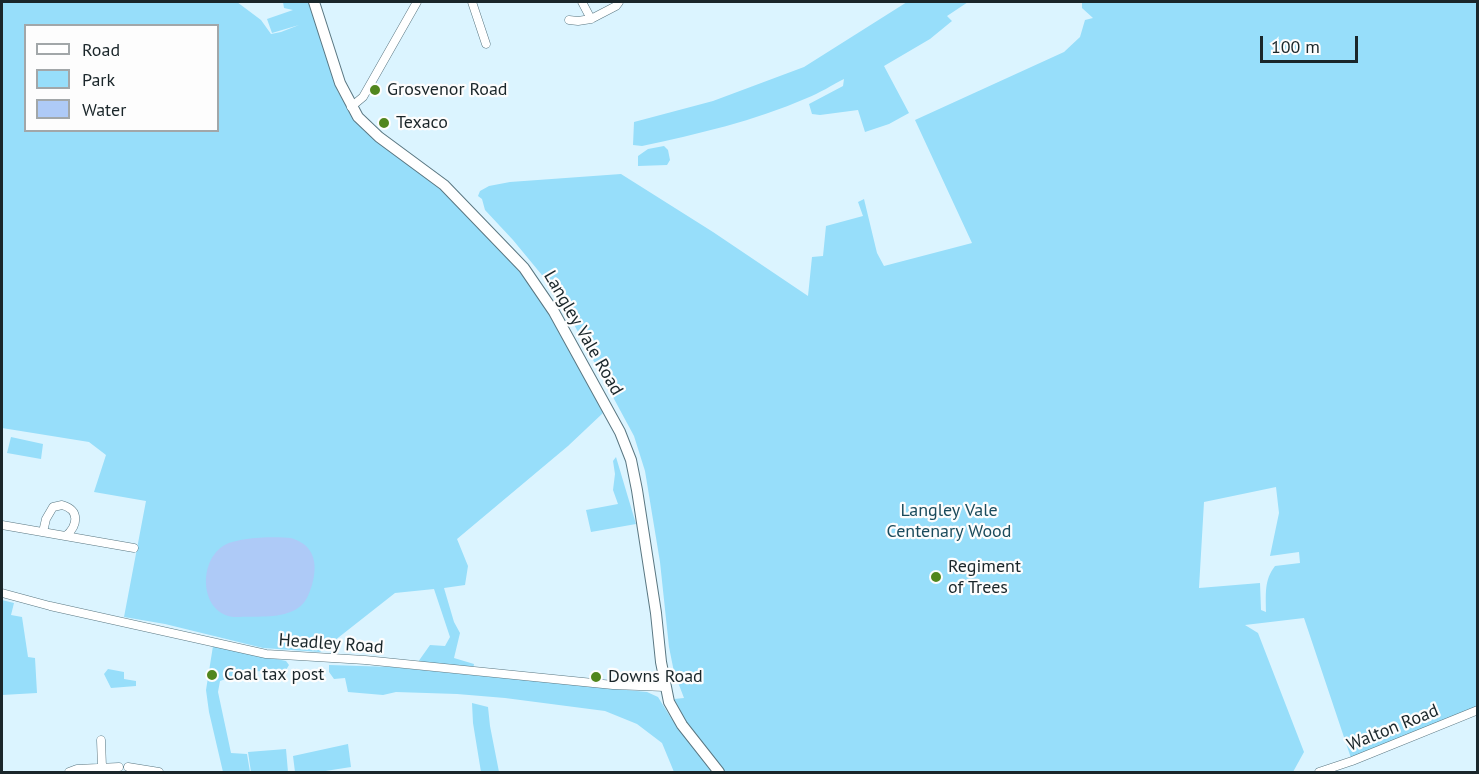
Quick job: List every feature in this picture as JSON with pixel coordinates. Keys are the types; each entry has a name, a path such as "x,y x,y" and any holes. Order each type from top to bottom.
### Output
{"street":[{"name":"Langley Vale Road","path":"317,2 340,83 351,107 364,124 379,137 444,185 510,252 543,294 620,432 634,475 656,613 665,687"},
{"path":"351,107 363,97 417,2"},
{"path":"472,2 486,44"},
{"path":"582,2 591,19"},
{"path":"569,20 591,19 616,6 619,2"},
{"path":"43,532 49,512 53,507 62,505 74,512 76,518 76,525 66,536"},
{"path":"2,525 134,548"},
{"name":"Headley Road","path":"2,593 50,606 266,654 365,660 604,684 665,687"},
{"path":"665,687 669,702 682,725 719,772"},
{"name":"Walton Road","path":"1319,772 1478,710"},
{"path":"101,740 102,767"},
{"path":"69,772 77,769 124,767 159,772"}],"green space":[{"path":"2,2 237,2 261,20 271,34 299,25 272,33 267,19 293,10 284,8 283,2 310,2 337,90 355,121 421,170 459,204 534,285 603,413 568,446 457,539 468,566 465,585 444,588 454,622 460,633 454,658 474,664 473,669 418,662 430,645 445,646 450,637 434,589 395,593 320,652 263,648 165,624 124,617 146,501 94,492 106,455 89,442 2,428"},
{"path":"907,2 968,2 947,16 952,21 930,39 884,66 909,113 889,124 865,132 858,110 812,114 809,104 843,86 844,79 812,96 746,120 642,146 633,145 634,122 713,101 804,67"},
{"name":"Langley Vale Centenary Wood","path":"1082,2 1477,2 1477,709 1352,761 1304,618 1245,625 1258,633 1304,752 1293,772 725,772 684,721 674,699 684,698 674,672 669,647 660,562 645,471 634,436 564,306 546,280 485,210 482,199 478,196 480,191 489,186 510,182 621,174 808,296 812,257 823,256 826,226 863,216 858,202 864,199 877,253 884,266 972,243 915,120 1064,52 1080,37 1085,20 1093,18 1082,8","holes":["1276,487 1279,513 1270,556 1299,552 1300,563 1275,566 1271,571 1267,582 1266,612 1261,610 1260,583 1199,588 1204,502"]},
{"path":"664,146 668,150 670,160 667,165 638,166 638,156 648,149"},
{"path":"11,437 43,444 41,459 7,453"},
{"path":"616,457 636,524 591,532 586,510 618,504 613,490 615,474 613,461"},
{"path":"2,600 14,603 11,615 22,617 28,657 35,658 37,693 2,695"},
{"path":"213,646 286,661 289,665 286,670 238,672 237,675 220,681 218,692 231,753 247,754 250,772 223,772 206,690"},
{"path":"329,665 392,667 647,692 658,697 671,718 715,772 674,772 662,743 637,724 605,711 457,694 396,692 383,695 348,692 345,678 334,679 329,672"},
{"path":"108,669 124,672 124,679 136,681 136,686 111,688 104,674"},
{"path":"472,703 488,707 499,772 481,772"},
{"path":"348,744 351,767 319,772 295,772 293,756"},
{"path":"286,749 288,772 251,772 248,752"}],"water":[{"path":"291,538 305,545 313,556 314,577 307,598 301,606 285,614 261,617 226,615 217,609 210,600 206,577 214,554 229,543 246,539"}],"place":[{"name":"Grosvenor Road","path":"375,90"},
{"name":"Texaco","path":"384,123"},
{"name":"Regiment of Trees","path":"936,577"},
{"name":"Coal tax post","path":"212,675"},
{"name":"Downs Road","path":"596,677"}]}
